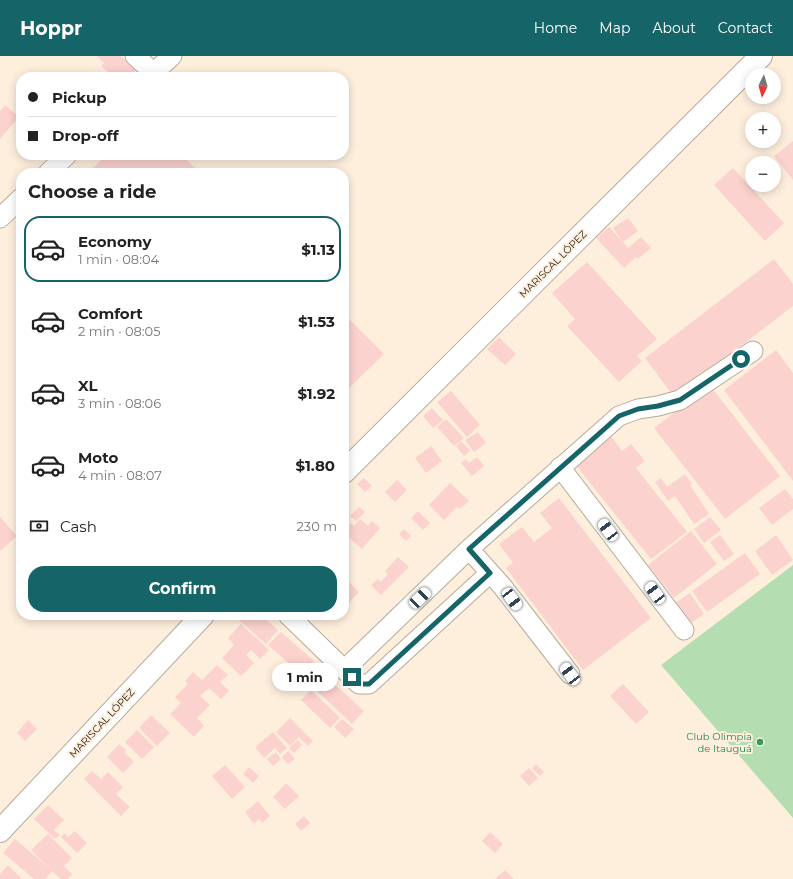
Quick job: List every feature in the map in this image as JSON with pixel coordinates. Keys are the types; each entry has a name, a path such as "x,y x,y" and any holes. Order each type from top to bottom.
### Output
{"street":[{"path":"135,56 149,72"},
{"path":"155,72 172,56"},
{"name":"MARISCAL LÓPEZ","path":"349,467 761,56"},
{"path":"53,168 62,160"},
{"path":"0,218 16,203"},
{"path":"344,670 469,549 619,416 638,409 658,406 680,400 753,351"},
{"path":"560,467 684,630"},
{"path":"469,549 502,586 570,674"},
{"path":"293,620 359,684 369,684 490,573"},
{"name":"MARISCAL LÓPEZ","path":"0,831 198,620"}],"green space":[{"name":"Club Olimpia de Itauguá","path":"793,565 793,818 661,665"}],"building":[{"path":"97,56 121,56 136,70 134,72 108,72 101,66 104,63"},
{"path":"5,105 16,114 16,120 0,139 0,111"},
{"path":"793,141 793,180 781,165 781,156 774,156"},
{"path":"101,160 187,160 195,168 93,168"},
{"path":"733,168 745,181 745,192 755,192 784,223 765,241 714,185"},
{"path":"628,218 638,231 623,242 613,228"},
{"path":"609,227 628,248 641,237 651,248 638,259 636,257 624,268 596,238"},
{"path":"774,259 793,284 793,306 674,397 645,358"},
{"path":"587,262 657,339 637,356 642,361 619,382 567,326 575,319 552,293"},
{"path":"349,319 384,354 349,388"},
{"path":"499,337 516,354 505,365 487,349"},
{"path":"776,350 793,373 793,481 724,390"},
{"path":"710,385 780,476 725,519 654,428"},
{"path":"451,391 480,425 467,437 437,402"},
{"path":"432,408 443,420 433,428 423,416"},
{"path":"446,419 464,438 454,446 437,427"},
{"path":"478,432 486,443 474,452 465,440"},
{"path":"610,435 622,451 631,444 645,461 636,468 687,532 651,559 574,463"},
{"path":"461,441 470,451 464,456 456,446"},
{"path":"431,446 442,461 426,473 415,458"},
{"path":"477,457 484,466 472,476 461,463 466,459 469,463"},
{"path":"685,474 692,484 690,485 709,514 694,524 675,496 668,501 655,482 661,478 667,487"},
{"path":"364,478 372,486 365,492 357,484"},
{"path":"397,480 407,490 395,502 385,492"},
{"path":"450,483 469,501 460,509 457,507 444,520 429,505"},
{"path":"785,489 793,499 793,509 772,525 759,508"},
{"path":"559,498 651,618 583,670 506,568 513,563 499,544 522,527 534,542 552,528 540,513"},
{"path":"359,507 365,512 356,521 350,516"},
{"path":"418,511 430,523 423,530 411,518"},
{"path":"0,517 16,535 16,537 0,551"},
{"path":"710,517 721,530 704,543 694,529"},
{"path":"360,519 368,526 372,521 380,528 362,549 349,537 349,526 351,523 354,526"},
{"path":"404,529 411,536 406,541 399,534"},
{"path":"691,531 717,564 674,598 648,565"},
{"path":"720,535 734,554 724,561 710,542"},
{"path":"776,535 793,560 772,575 755,551"},
{"path":"745,553 760,574 707,612 692,591"},
{"path":"398,557 409,567 381,595 371,585 378,579 381,582 388,574 385,571"},
{"path":"349,582 359,592 349,603"},
{"path":"690,593 704,614 687,626 672,605"},
{"path":"239,620 267,620 278,630 266,644"},
{"path":"241,624 269,650 260,659 251,650 246,655 254,663 241,676 222,658 234,645 228,638"},
{"path":"281,632 314,661 302,675 268,645"},
{"path":"217,665 228,675 220,682 229,691 221,699 209,688 200,696 210,705 197,718 204,726 194,737 170,714 181,703 175,697 188,684 185,681 193,672 202,680"},
{"path":"316,667 364,711 352,724 304,679"},
{"path":"623,684 649,712 636,724 610,696"},
{"path":"311,690 340,718 330,728 301,700"},
{"path":"151,715 170,733 157,746 139,728"},
{"path":"290,718 313,741 308,746 299,737 290,746 276,732"},
{"path":"342,719 354,729 345,738 334,727"},
{"path":"28,720 37,729 25,741 17,733"},
{"path":"137,730 154,747 142,759 125,742"},
{"path":"273,732 287,748 280,754 275,748 264,758 255,747"},
{"path":"298,740 302,745 294,753 289,748"},
{"path":"119,744 126,750 124,752 134,762 123,773 107,757"},
{"path":"288,751 295,759 288,764 282,757"},
{"path":"276,752 281,759 273,766 267,759"},
{"path":"536,764 544,772 540,776 532,768"},
{"path":"225,765 245,787 232,799 212,776"},
{"path":"249,767 259,776 253,783 243,774"},
{"path":"529,768 538,778 529,786 520,776"},
{"path":"92,771 101,779 108,772 123,787 116,794 130,807 121,816 84,779"},
{"path":"286,783 299,796 285,809 273,797"},
{"path":"258,801 270,816 262,823 259,819 254,824 245,812"},
{"path":"48,805 64,820 54,830 60,835 55,839 34,819"},
{"path":"304,816 310,823 301,831 295,824"},
{"path":"75,831 87,843 77,853 61,837 65,833 68,837"},
{"path":"490,832 503,844 495,853 482,841"},
{"path":"48,834 72,858 64,866 72,874 68,879 61,879 52,871 45,879 34,879 3,853 15,839 49,868 31,850"},
{"path":"8,865 22,879 0,879 0,874"},
{"path":"505,870 514,879 495,879"}],"place":[{"name":"Club Olimpia de Itauguá","path":"760,742"}],"route":[{"path":"352,677 359,684 369,684 477,586 490,573 469,549 619,416 638,409 658,406 680,400 741,359"}]}
